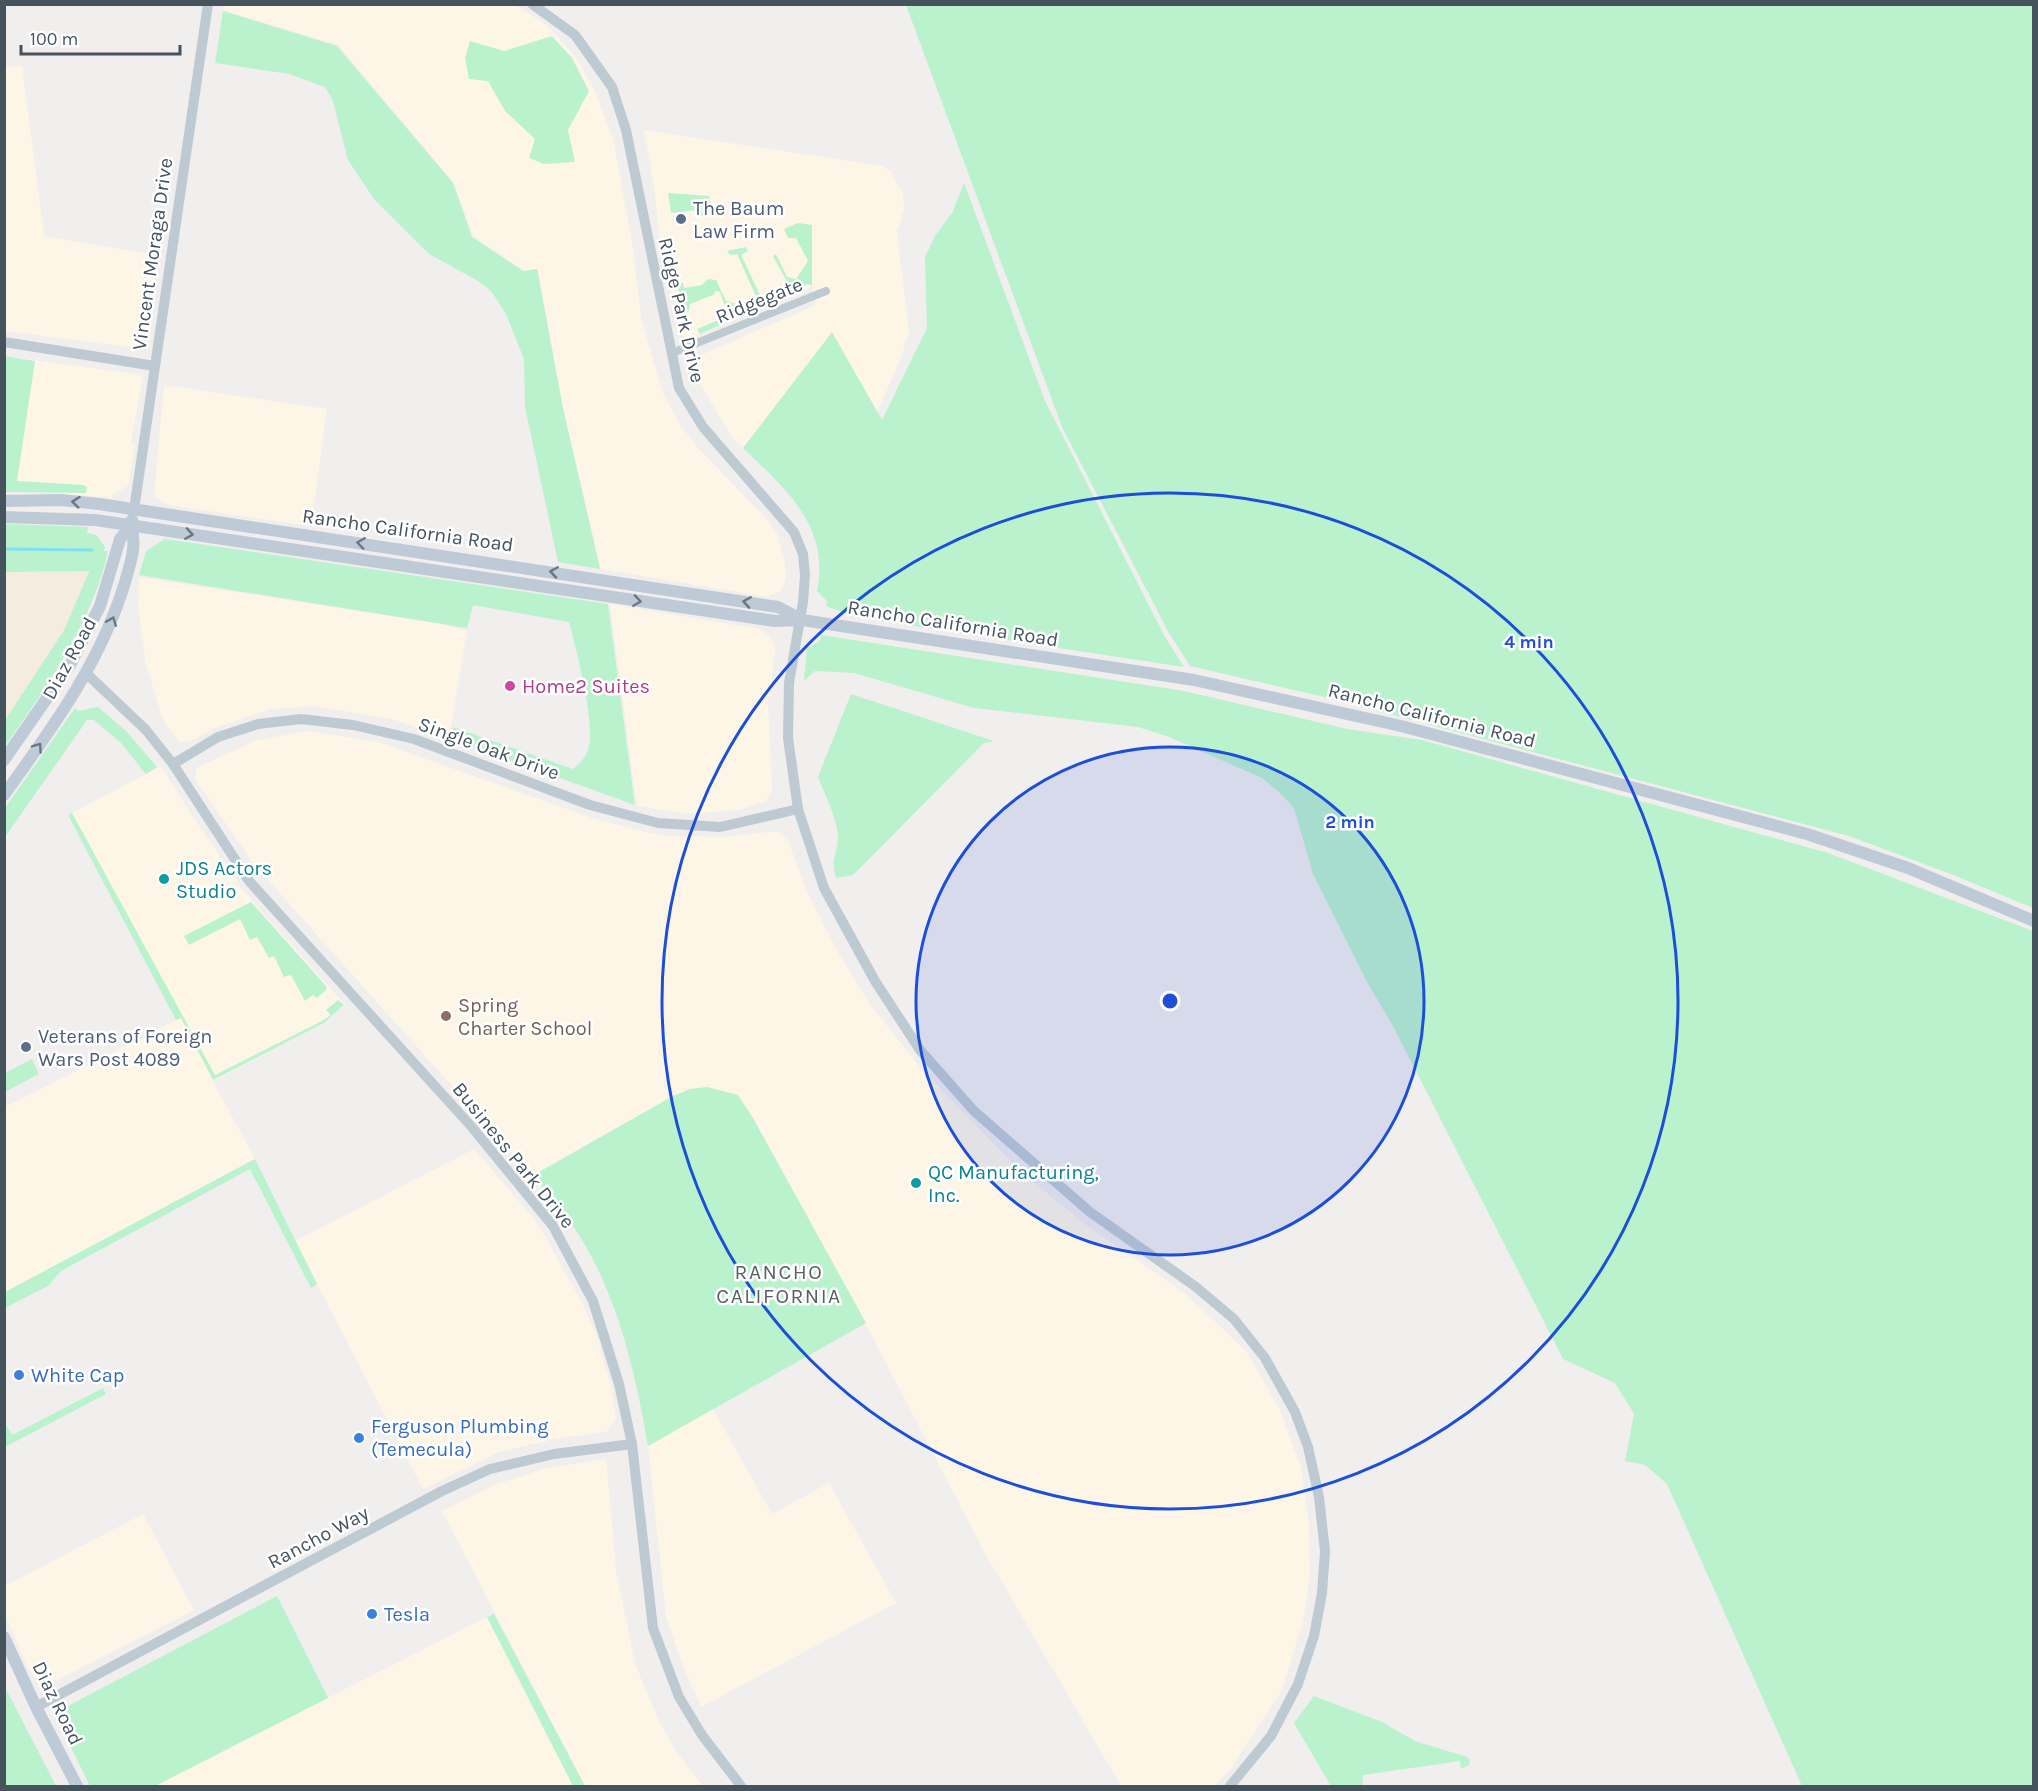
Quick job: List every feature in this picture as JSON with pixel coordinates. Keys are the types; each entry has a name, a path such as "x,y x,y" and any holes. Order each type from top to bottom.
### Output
{"main road":[{"name":"Rancho California Road","path":"4,501 61,500 134,510 766,605 778,607 802,620"},
{"name":"Diaz Road","path":"4,795 87,674 118,605 136,542 131,526 134,510"},
{"name":"Rancho California Road","path":"4,517 67,518 131,526 775,621 802,620 1194,680 1401,726 1807,834 1908,868 2034,921"},
{"name":"Diaz Road","path":"4,760 70,665 100,606 120,539 131,526"},
{"name":"Diaz Road","path":"4,1636 36,1707 77,1786"}],"street":[{"name":"Vincent Moraga Drive","path":"134,510 175,214 208,4"},
{"name":"Ridge Park Drive","path":"532,4 575,35 612,87 626,130 679,388 703,427 794,532 803,554 805,575 802,620"},
{"name":"Ridgegate","path":"672,353 826,291"},
{"path":"4,342 155,366"},
{"path":"802,620 789,683 787,709 798,809 824,888 875,981 920,1050 974,1111 1090,1212 1187,1280 1234,1319 1265,1358 1295,1412 1308,1448 1319,1497 1325,1551 1322,1593 1314,1636 1298,1684 1271,1736 1230,1786"},
{"name":"Business Park Drive","path":"87,674 123,705 173,764 249,881 471,1126 554,1226 593,1301 619,1384 632,1444 653,1628 679,1696 702,1735 741,1786"},
{"name":"Single Oak Drive","path":"173,764 218,737 258,724 302,719 353,725 414,739 590,805 658,823 720,827 798,809"},
{"name":"Rancho Way","path":"36,1707 442,1491 490,1469 554,1454 632,1444"}],"shaded area":[{"path":"225,4 511,5 521,8 549,27 577,59 594,89 613,138 634,255 641,318 662,391 679,423 695,445 761,513 777,533 785,563 786,579 781,591 767,597 601,569 563,408 538,269 524,271 473,236 454,183 338,45 223,10"},
{"path":"22,66 44,236 155,255 155,298 147,345 144,349 5,331 5,67"},
{"path":"644,130 882,166 891,171 903,195 904,209 897,232 909,331 900,360 877,413 756,431 743,448 732,437 694,374 694,362 701,355 816,305 812,287 691,338 683,336 680,332 667,261 660,242 654,186"},
{"path":"4,356 143,375 131,443 135,444 128,486 113,494 112,498 56,493 5,492"},
{"path":"164,385 327,409 311,526 168,505 154,496"},
{"path":"139,577 441,624 467,631 449,739 392,719 313,706 271,709 212,729 191,741 179,742 163,720 146,664 138,607"},
{"path":"610,604 759,629 770,636 775,649 768,703 772,790 766,801 739,810 689,814 637,806"},
{"path":"309,731 378,742 595,819 646,832 667,836 726,837 778,831 788,841 808,894 840,956 870,1004 923,1071 1022,1173 1086,1225 1187,1295 1245,1350 1279,1408 1301,1467 1309,1526 1310,1575 1303,1622 1282,1690 1229,1771 1214,1786 1121,1786 986,1555 857,1307 753,1118 673,1096 532,1176 253,863 195,779 196,768 257,740"},
{"path":"161,766 192,816 238,881 239,886 345,1005 323,1024 213,1081 200,1057 255,1159 5,1292 5,1107 181,1018 72,813"},
{"path":"474,1149 538,1224 579,1297 595,1331 611,1387 616,1418 606,1432 554,1439 497,1453 423,1489 295,1241"},
{"path":"713,1409 772,1514 829,1483 896,1603 701,1707 681,1661 666,1616 648,1446"},
{"path":"606,1459 616,1571 635,1664 658,1719 673,1747 703,1786 585,1786 442,1511 496,1484 548,1468"},
{"path":"143,1514 194,1610 50,1684 40,1683 28,1669 5,1613 5,1586"},
{"path":"487,1617 573,1786 155,1786"}],"green space":[{"path":"906,5 2033,5 2033,908 1849,836 1333,699 1190,666 1169,633 1062,427"},
{"path":"223,11 337,46 453,183 472,237 523,271 537,269 563,408 600,569 558,562 525,407 524,359 506,314 491,291 478,281 429,254 374,199 348,160 333,101 325,87 289,74 215,63"},
{"path":"552,36 572,58 589,91 568,130 575,162 544,164 529,158 535,139 505,111 488,81 469,79 465,58 470,41 504,51"},
{"path":"964,183 1045,401 1165,637 1184,667 855,617 826,606 827,601 817,591 819,568 817,547 811,528 789,494 743,448 832,332 882,420 927,328 925,257 935,236 952,213"},
{"path":"668,193 709,196 711,217 700,216 697,210 671,213"},
{"path":"798,223 812,225 812,286 808,284 798,288 800,291 794,294 773,256 776,254 787,277 796,279 808,261 796,238 788,238 784,229"},
{"path":"746,247 748,251 741,255 763,301 770,299 772,302 700,334 697,329 759,303 737,254 730,255 727,251"},
{"path":"708,279 716,280 726,301 736,304 738,310 730,304 725,306 720,292 716,291 713,295 690,304 689,311 683,311 678,287 683,282 684,288 702,285"},
{"path":"4,356 35,361 17,481 83,485 87,487 86,493 5,492"},
{"path":"5,524 88,527 87,533 96,535 105,547 104,551 108,551 101,578 79,629 37,701 5,746 5,720 64,630 89,572 5,572"},
{"path":"165,539 608,604 635,805 451,739 453,727 573,769 579,764 589,746 589,720 584,685 569,622 473,605 467,628 139,575 146,551"},
{"path":"821,635 1184,691 1347,729 1422,740 1828,853 2033,931 2033,1786 1802,1786 1667,1484 1645,1465 1625,1461 1634,1414 1615,1383 1563,1359 1394,1028 1366,980 1313,874 1294,808 1279,792 1262,778 1169,737 1138,727 974,708 854,673 815,671 804,681 807,647 811,647 820,640"},
{"path":"851,694 994,741 984,743 853,875 836,878 834,861 838,843 837,829 818,777"},
{"path":"98,707 127,732 157,767 146,774 121,743 94,720 87,720 5,837 5,808 75,708 78,711"},
{"path":"72,813 215,1075 322,1021 331,1015 326,1010 338,1000 344,1005 324,1023 213,1080 181,1018 176,1020 68,815"},
{"path":"251,902 326,986 327,989 317,998 313,995 305,1001 291,975 284,977 274,956 269,958 257,937 250,940 240,919 189,945 184,936"},
{"path":"32,1059 39,1074 5,1092 5,1073"},
{"path":"707,1087 738,1095 753,1118 866,1323 648,1446 623,1336 597,1267 558,1204 532,1176 673,1096 690,1089"},
{"path":"255,1159 317,1284 311,1288 250,1169 61,1271 48,1286 5,1308 5,1292"},
{"path":"103,1388 106,1394 5,1447 5,1423 12,1435"},
{"path":"277,1596 328,1698 155,1786 90,1786 60,1725 61,1712 66,1707"},
{"path":"494,1614 585,1786 573,1786 487,1617"},
{"path":"4,1686 6,1689 56,1786 5,1786"},
{"path":"1314,1696 1382,1722 1415,1741 1467,1757 1470,1760 1469,1765 1461,1769 1460,1761 1363,1775 1362,1786 1331,1786 1294,1723"}],"sand":[{"path":"89,571 64,630 5,720 5,572"}],"waterway":[{"path":"4,549 92,550"}],"place":[{"name":"The Baum Law Firm","path":"681,219"},
{"name":"Home2 Suites","path":"510,686"},
{"name":"JDS Actors Studio","path":"164,879"},
{"name":"Spring Charter School","path":"446,1016"},
{"name":"Veterans of Foreign Wars Post 4089","path":"26,1047"},
{"name":"QC Manufacturing, Inc.","path":"916,1183"},
{"name":"White Cap","path":"19,1375"},
{"name":"Ferguson Plumbing (Temecula)","path":"359,1438"},
{"name":"Tesla","path":"372,1614"}],"district":[{"name":"RANCHO CALIFORNIA","path":"779,1284"}]}
